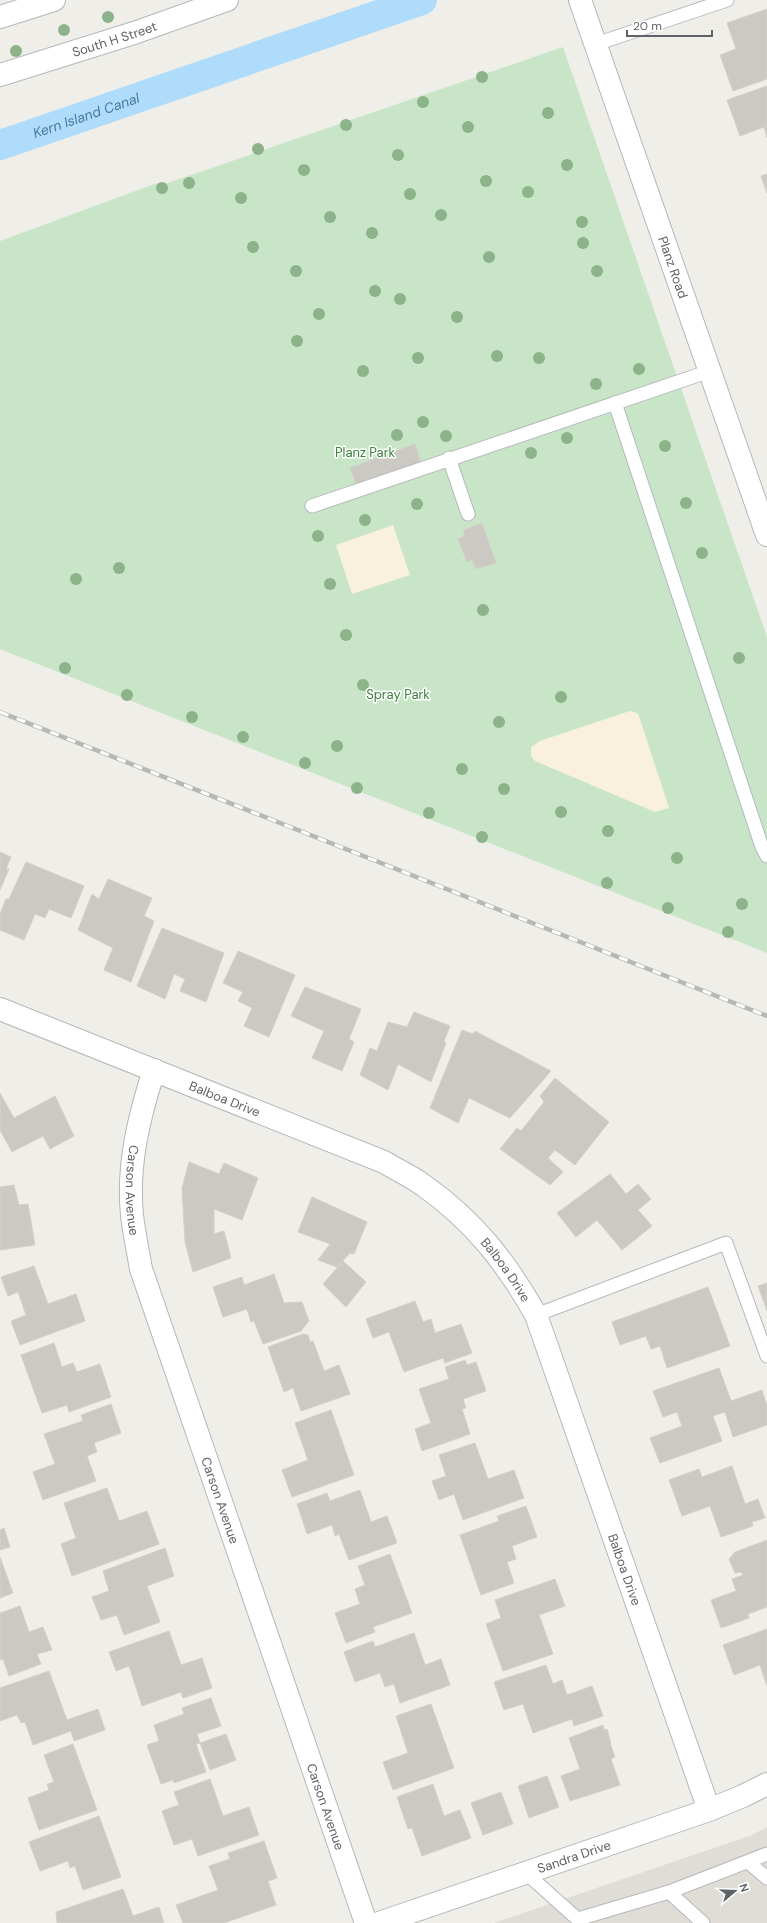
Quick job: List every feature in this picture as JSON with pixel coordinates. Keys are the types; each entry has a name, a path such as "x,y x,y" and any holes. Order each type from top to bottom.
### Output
{"street":[{"path":"0,17 54,0"},
{"name":"South H Street","path":"0,76 227,0"},
{"name":"Planz Road","path":"580,0 767,535"},
{"name":"Balboa Drive","path":"0,1009 384,1162 422,1185 463,1216 493,1248 519,1285 536,1315 709,1810"},
{"name":"Carson Avenue","path":"154,1070 139,1119 132,1163 132,1214 141,1269 366,1923"},
{"name":"Sandra Drive","path":"379,1923 709,1810 767,1784"}],"lane":[{"path":"596,44 727,0"},
{"path":"312,506 448,458 710,371"},
{"path":"615,403 762,847 767,856"},
{"path":"448,458 468,514"},
{"path":"536,1315 726,1244 767,1356"},
{"path":"526,1873 580,1921 669,1892 767,1854"},
{"path":"748,1862 767,1878"},
{"path":"669,1892 703,1923"}],"shaded area":[{"path":"767,1827 767,1923 494,1923 752,1835"}],"green space":[{"name":"Planz Park","path":"563,47 767,637 767,953 0,649 0,241 157,183 159,186"}],"sand":[{"path":"393,525 410,575 352,594 336,545"},
{"path":"630,711 637,713 639,716 669,808 655,812 535,761 531,756 531,747 540,741"}],"building":[{"path":"767,9 767,79 733,91 720,55 736,49 727,23"},
{"path":"767,86 767,138 764,127 740,136 727,100"},
{"path":"767,174 767,193 761,176"},
{"path":"415,444 421,463 357,486 350,468"},
{"path":"482,523 496,563 476,569 472,560 467,562 458,539 465,536 463,530"},
{"path":"0,852 11,857 6,869 9,869 0,890"},
{"path":"26,862 84,886 71,918 49,909 45,918 35,914 24,940 0,930 0,914 6,899 9,899"},
{"path":"108,879 152,898 144,916 154,921 131,982 104,970 113,948 78,930 92,894 99,899"},
{"path":"162,928 224,953 206,1002 180,991 185,979 174,974 165,999 137,986"},
{"path":"238,951 295,975 269,1037 244,1026 252,1008 238,1001 243,992 223,983"},
{"path":"305,987 361,1009 349,1039 354,1042 342,1071 312,1058 324,1031 291,1016"},
{"path":"414,1012 450,1026 444,1041 446,1043 431,1082 398,1064 388,1090 360,1075 370,1048 377,1051 388,1022 407,1027"},
{"path":"462,1030 473,1034 475,1031 551,1071 510,1118 469,1098 458,1123 430,1108"},
{"path":"555,1078 609,1122 575,1165 555,1150 548,1158 563,1172 550,1185 500,1149 517,1128 521,1131 544,1102 540,1096"},
{"path":"0,1093 14,1118 55,1096 74,1136 50,1149 43,1136 12,1152 0,1130"},
{"path":"189,1162 219,1174 224,1163 258,1178 242,1220 214,1209 214,1234 224,1231 231,1258 193,1272 185,1242 182,1188"},
{"path":"610,1174 626,1194 638,1184 651,1199 638,1210 652,1226 622,1250 597,1220 576,1237 557,1213"},
{"path":"14,1185 19,1205 28,1204 35,1245 0,1250 0,1187"},
{"path":"312,1197 367,1222 354,1254 350,1253 337,1267 318,1260 330,1244 298,1232"},
{"path":"343,1261 366,1282 346,1307 323,1284"},
{"path":"34,1266 48,1304 76,1294 85,1321 20,1345 11,1321 26,1315 18,1292 8,1296 1,1277"},
{"path":"274,1274 284,1303 302,1302 309,1321 301,1331 263,1344 254,1321 251,1322 247,1309 223,1317 213,1287 242,1277 244,1285"},
{"path":"767,1283 767,1311 758,1286"},
{"path":"708,1287 730,1346 667,1368 660,1346 651,1349 646,1336 620,1345 612,1322"},
{"path":"415,1301 423,1322 431,1319 435,1333 461,1324 472,1353 445,1363 443,1358 404,1372 389,1332 373,1338 366,1319"},
{"path":"303,1334 308,1335 310,1342 313,1341 324,1371 339,1365 350,1394 301,1411 293,1388 284,1392 268,1347"},
{"path":"54,1343 62,1367 73,1363 77,1372 100,1364 111,1397 69,1412 67,1405 42,1413 21,1355"},
{"path":"465,1360 467,1365 476,1362 486,1391 463,1399 466,1408 462,1409 470,1434 422,1451 415,1429 431,1423 419,1389 449,1379 445,1367"},
{"path":"719,1368 731,1401 762,1390 767,1406 767,1425 733,1437 725,1412 713,1416 722,1441 660,1463 650,1438 682,1426 677,1412 663,1417 653,1391"},
{"path":"111,1404 121,1433 94,1443 97,1452 87,1456 96,1481 43,1500 33,1472 55,1464 44,1434 83,1421 81,1415"},
{"path":"331,1410 354,1475 292,1497 282,1470 308,1460 295,1423"},
{"path":"475,1443 488,1479 514,1470 524,1498 463,1520 454,1494 439,1500 432,1481 446,1476 439,1455"},
{"path":"732,1466 745,1504 758,1499 765,1518 752,1522 753,1526 721,1537 710,1506 682,1516 669,1480 699,1469 702,1477"},
{"path":"107,1488 119,1521 147,1511 159,1544 72,1576 61,1544 76,1538 64,1503"},
{"path":"360,1490 371,1522 387,1516 397,1543 349,1560 339,1534 335,1536 332,1525 307,1534 297,1504 327,1493 330,1501"},
{"path":"526,1506 537,1537 512,1546 516,1559 507,1562 514,1583 481,1595 460,1535 499,1521 497,1516"},
{"path":"4,1528 10,1547 0,1550 0,1530"},
{"path":"767,1540 767,1607 748,1614 749,1618 721,1628 711,1600 736,1591 732,1579 743,1575 741,1572 735,1573 729,1559 735,1552"},
{"path":"165,1548 174,1576 147,1586 160,1622 124,1635 117,1615 101,1620 92,1597 109,1591 103,1571"},
{"path":"390,1554 412,1613 373,1627 375,1632 346,1643 335,1613 360,1604 355,1589 365,1585 358,1566"},
{"path":"0,1557 13,1593 0,1598"},
{"path":"555,1579 565,1606 539,1615 553,1654 503,1671 486,1624 501,1618 495,1600"},
{"path":"20,1606 29,1632 43,1627 52,1650 37,1654 41,1664 9,1676 3,1659 0,1660 0,1613"},
{"path":"767,1629 767,1686 760,1665 734,1675 723,1645"},
{"path":"169,1631 181,1665 202,1658 212,1688 183,1698 181,1692 142,1706 129,1666 116,1671 109,1652"},
{"path":"414,1633 425,1665 441,1659 450,1685 400,1703 394,1684 385,1687 380,1673 355,1682 344,1652 373,1641 375,1647"},
{"path":"546,1665 553,1684 562,1680 567,1695 592,1686 603,1716 574,1726 572,1719 533,1733 523,1704 504,1710 494,1682"},
{"path":"49,1671 67,1720 98,1709 105,1730 74,1741 71,1731 33,1745 25,1722 21,1723 17,1715 0,1721 0,1688"},
{"path":"211,1698 221,1726 197,1734 200,1743 196,1744 206,1772 174,1783 173,1780 161,1784 147,1745 159,1741 154,1725 184,1714 182,1708"},
{"path":"431,1704 454,1768 393,1790 383,1762 408,1753 396,1716"},
{"path":"603,1725 604,1730 607,1729 615,1757 611,1759 620,1785 570,1801 561,1776 580,1769 569,1738"},
{"path":"226,1734 236,1760 210,1770 200,1743"},
{"path":"73,1744 97,1810 39,1830 28,1798 49,1790 47,1784 54,1782 44,1755"},
{"path":"547,1776 559,1807 529,1818 518,1786"},
{"path":"210,1779 223,1816 249,1807 259,1835 198,1856 192,1839 174,1845 162,1811 179,1805 174,1792"},
{"path":"433,1784 444,1816 460,1810 471,1838 422,1856 412,1828 408,1829 397,1797"},
{"path":"501,1792 513,1824 483,1835 471,1803"},
{"path":"99,1816 121,1877 83,1890 75,1866 70,1868 68,1861 40,1871 29,1842"},
{"path":"264,1841 277,1878 268,1881 276,1905 224,1923 183,1923 176,1905 218,1890 209,1866 230,1859 228,1853"},
{"path":"123,1889 133,1916 159,1907 164,1923 57,1923 56,1912"}],"waterway":[{"name":"Kern Island Canal","path":"0,145 422,0"}],"railway":[{"path":"0,712 767,1016"}],"park label":[{"name":"Spray Park","path":"398,694"}]}
